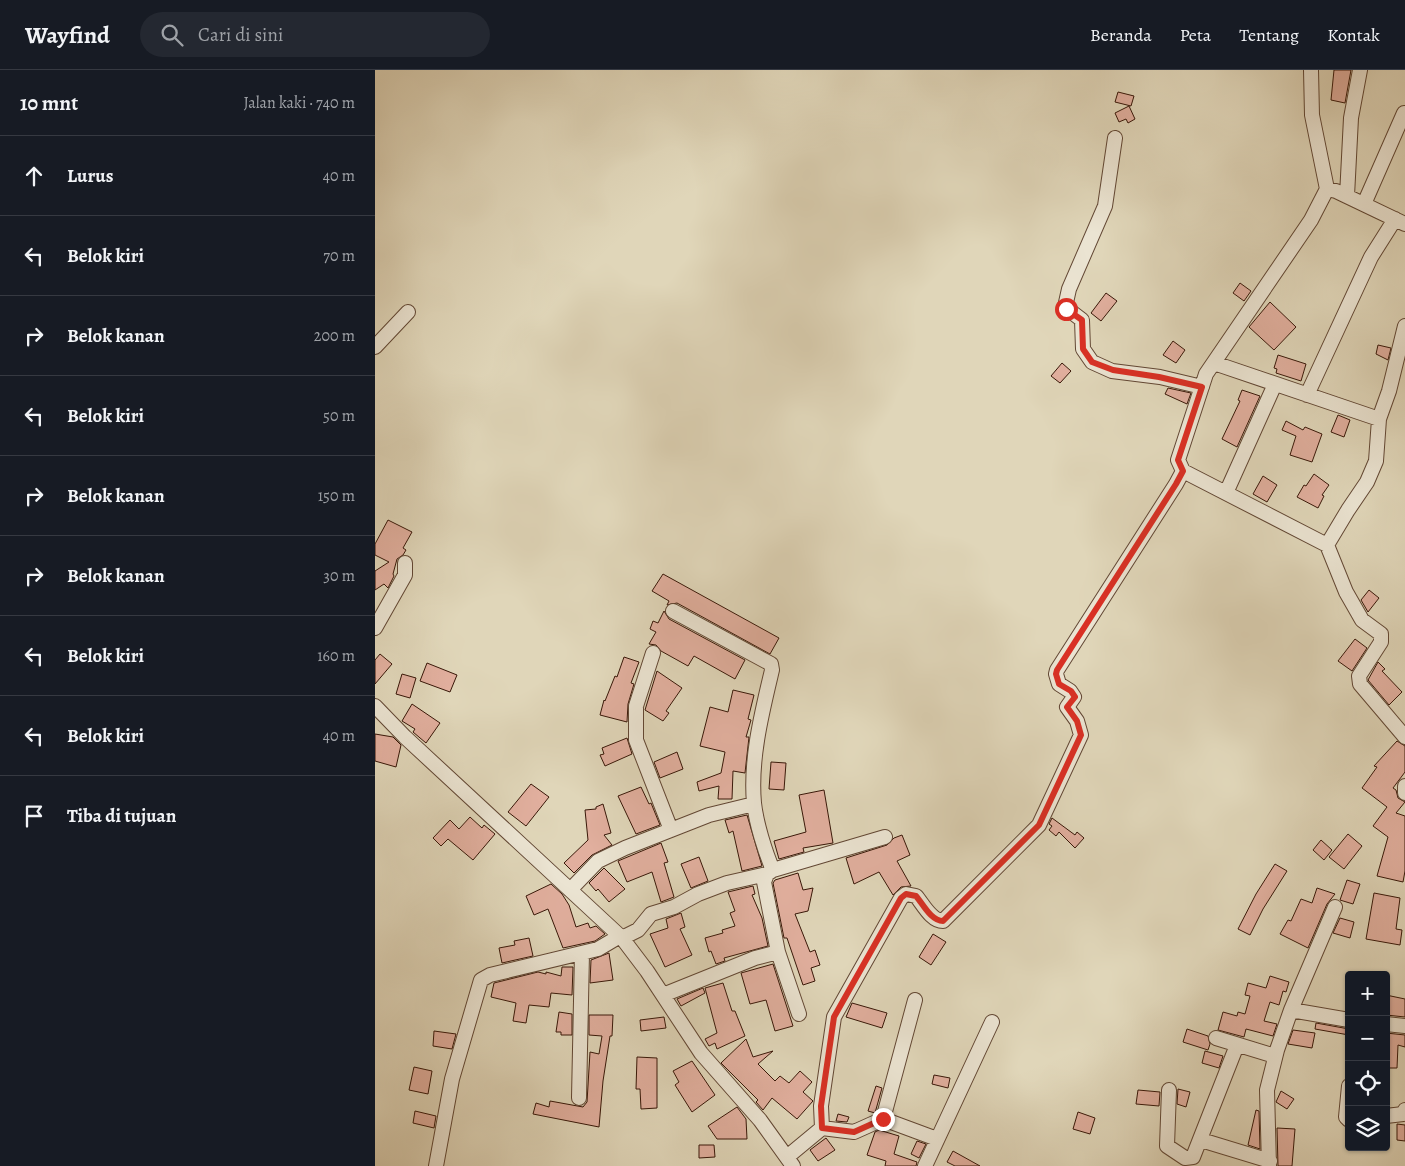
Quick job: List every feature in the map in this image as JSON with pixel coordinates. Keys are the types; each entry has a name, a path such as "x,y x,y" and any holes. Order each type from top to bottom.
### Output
{"street":[{"path":"1311,70 1309,78 1312,115 1327,190 1311,220 1206,374 1178,460 1183,471 1327,545 1345,592 1362,620 1381,634 1381,642 1359,676 1360,684 1405,737"},
{"path":"1347,196 1351,118 1360,70"},
{"path":"1364,204 1404,113"},
{"path":"1115,138 1105,206 1069,289 1065,307 1082,320 1083,349 1092,362 1113,370 1159,377 1202,387"},
{"path":"1307,395 1371,257 1400,222 1336,190 1327,190"},
{"path":"375,347 408,312"},
{"path":"1327,545 1372,472 1376,461 1379,419 1389,391 1405,326"},
{"path":"1214,363 1379,419"},
{"path":"1226,493 1275,384"},
{"path":"375,706 405,737 621,937 663,995 701,1053 760,1120 790,1161 822,1128 821,1106 834,1017 901,898 906,894 916,896 932,917 937,921 943,921 1039,825 1081,735 1077,721 1067,707 1075,697 1071,691 1059,684 1056,674 1057,670 1183,471"},
{"path":"375,628 405,575 405,563"},
{"path":"673,611 771,664 772,670 761,718 754,776 754,804 770,872 764,882 778,952 799,1014"},
{"path":"653,653 636,706 636,740 671,830"},
{"path":"1405,786 1405,793"},
{"path":"570,890 598,861 709,815 754,804"},
{"path":"436,1166 452,1079 481,980 490,975 598,949 638,930 651,914 674,907 698,894 727,883 885,837"},
{"path":"1201,1140 1269,1164 1267,1090 1275,1056 1291,1010 1335,907"},
{"path":"663,995 755,958 778,952"},
{"path":"579,1098 582,953"},
{"path":"883,1119 915,1000"},
{"path":"1291,1010 1345,1019"},
{"path":"925,1166 992,1022"},
{"path":"1390,1024 1405,1026"},
{"path":"1216,1038 1275,1056"},
{"path":"1169,1090 1167,1146 1188,1158 1193,1157 1237,1045"},
{"path":"1390,1116 1403,1114 1405,1110"},
{"path":"822,1128 854,1132 883,1119 937,1139"}],"building":[{"path":"1334,70 1351,70 1345,103 1331,100"},
{"path":"1118,92 1134,96 1131,106 1115,102"},
{"path":"1129,106 1135,119 1128,123 1126,119 1119,122 1115,113"},
{"path":"1240,283 1251,291 1244,301 1233,293"},
{"path":"1106,293 1117,301 1101,321 1091,313"},
{"path":"1270,302 1296,327 1274,350 1249,327"},
{"path":"1173,341 1185,350 1176,363 1163,355"},
{"path":"1378,345 1391,348 1388,360 1376,354"},
{"path":"1278,355 1306,364 1301,381 1276,373 1277,369 1274,368"},
{"path":"1062,363 1071,371 1060,383 1051,376"},
{"path":"1168,388 1191,393 1187,404 1165,394"},
{"path":"1242,390 1260,396 1237,447 1222,439 1240,401 1238,400"},
{"path":"1338,415 1350,420 1344,437 1331,432"},
{"path":"1286,421 1303,430 1305,427 1322,434 1312,462 1290,455 1296,436 1282,430"},
{"path":"1314,474 1329,485 1322,495 1324,496 1318,508 1297,497 1304,485 1306,486"},
{"path":"1263,476 1277,485 1267,502 1253,494"},
{"path":"388,520 412,532 403,548 406,550 397,559 394,576 388,588 384,584 375,590 375,571 389,562 375,555 375,544"},
{"path":"663,574 779,638 770,654 677,603 667,605 669,601 652,591"},
{"path":"1369,590 1379,598 1368,612 1361,600"},
{"path":"664,611 669,619 745,660 735,679 694,656 688,666 661,651 656,645 649,644 656,632 650,629 653,621 658,623"},
{"path":"1355,639 1367,648 1352,671 1338,661"},
{"path":"380,654 392,664 375,684 375,660"},
{"path":"624,657 639,662 631,683 634,684 628,704 627,722 600,715 604,700 615,676 617,677"},
{"path":"1378,662 1385,669 1382,671 1402,692 1389,705 1368,680"},
{"path":"427,663 457,675 450,692 420,681"},
{"path":"657,671 682,688 666,711 669,713 663,721 645,710"},
{"path":"402,674 416,678 410,698 396,694"},
{"path":"733,690 754,695 748,719 751,720 746,737 749,737 745,773 733,771 732,799 718,799 719,786 699,791 697,782 721,773 725,752 700,746 710,707 728,712"},
{"path":"412,704 440,723 426,743 413,732 415,729 402,721"},
{"path":"375,734 393,737 401,745 396,767 375,761"},
{"path":"627,738 632,754 605,766 600,755 604,754 602,748"},
{"path":"1397,741 1405,746 1405,772 1393,788 1396,790 1398,798 1405,802 1396,813 1405,816 1405,871 1403,882 1377,876 1388,837 1373,826 1387,807 1362,788 1377,767 1374,766"},
{"path":"677,752 683,769 660,778 654,762"},
{"path":"771,762 786,763 784,790 769,789"},
{"path":"531,784 549,797 526,826 508,812"},
{"path":"641,787 649,804 651,803 660,825 636,834 618,796"},
{"path":"824,790 833,843 803,848 804,852 779,859 774,841 806,832 799,795"},
{"path":"603,804 611,833 604,835 612,845 592,855 574,873 564,863 588,840 585,810 596,809 596,807"},
{"path":"747,815 762,866 742,871 733,831 729,833 725,820"},
{"path":"470,817 482,828 484,825 495,834 473,860 448,839 441,846 433,838 450,820 459,829"},
{"path":"1052,818 1075,835 1077,832 1084,838 1075,848 1059,832 1056,836 1049,830 1052,826 1049,824"},
{"path":"1348,834 1362,846 1344,869 1329,857"},
{"path":"902,835 910,855 897,861 911,886 901,887 893,895 879,872 854,884 846,858 887,845 894,838"},
{"path":"1321,840 1332,850 1324,860 1313,850"},
{"path":"661,843 668,862 664,863 674,897 661,902 652,872 627,882 618,861"},
{"path":"699,857 708,881 691,888 681,864"},
{"path":"1275,864 1287,871 1263,909 1250,935 1238,929 1256,894"},
{"path":"604,868 625,889 609,902 598,889 596,891 589,883"},
{"path":"798,873 803,890 813,888 808,911 795,914 810,952 815,950 820,965 811,968 815,981 803,985 787,938 784,938 773,883 775,880"},
{"path":"1347,880 1360,884 1353,904 1340,900"},
{"path":"551,884 562,894 569,905 576,927 588,923 590,928 596,926 605,934 595,941 563,948 548,909 534,915 526,896"},
{"path":"753,886 755,894 752,895 762,918 768,946 724,958 725,961 716,964 711,951 709,952 705,938 723,933 722,930 735,926 730,913 735,911 728,892"},
{"path":"1317,888 1335,894 1327,904 1308,948 1280,934 1288,920 1291,921 1301,899 1312,903"},
{"path":"1374,893 1400,898 1396,929 1402,930 1400,945 1366,939"},
{"path":"681,913 685,927 680,929 692,955 665,967 650,934 668,928 666,919"},
{"path":"1340,918 1354,922 1350,938 1333,933"},
{"path":"933,934 946,942 931,965 919,957"},
{"path":"529,938 533,956 502,963 499,948 515,945 514,941"},
{"path":"609,953 613,980 590,983 591,960"},
{"path":"773,964 793,1026 775,1031 766,1000 750,1004 741,973"},
{"path":"562,967 573,967 572,995 551,993 549,1007 529,1005 526,1023 513,1021 516,1003 491,997 494,983 538,972 561,976"},
{"path":"1270,976 1289,982 1286,992 1283,991 1279,1005 1270,1002 1264,1021 1277,1024 1273,1036 1246,1029 1244,1037 1218,1030 1223,1012 1237,1016 1238,1012 1245,1014 1250,996 1245,995 1248,983 1266,988"},
{"path":"723,983 732,1011 735,1011 745,1036 717,1049 715,1043 709,1046 705,1039 717,1033 705,988"},
{"path":"703,988 705,993 681,1006 677,999"},
{"path":"1390,996 1405,999 1405,1017 1390,1015"},
{"path":"852,1003 887,1013 882,1028 846,1017"},
{"path":"559,1012 572,1014 572,1035 561,1035 561,1032 556,1032"},
{"path":"589,1015 613,1015 612,1036 610,1036 603,1081 599,1127 533,1114 536,1103 549,1107 550,1101 583,1107 587,1102 590,1052 599,1054 602,1036 589,1035"},
{"path":"664,1017 666,1028 641,1031 640,1020"},
{"path":"1316,1023 1345,1028 1345,1034 1315,1029"},
{"path":"1187,1029 1208,1036 1210,1044 1208,1050 1183,1042"},
{"path":"1293,1030 1315,1033 1312,1048 1288,1044"},
{"path":"434,1031 456,1034 452,1049 433,1046"},
{"path":"1390,1033 1405,1035 1405,1047 1398,1045 1397,1068 1390,1068"},
{"path":"746,1039 753,1057 773,1051 758,1064 775,1081 780,1076 789,1083 800,1071 812,1082 803,1092 813,1101 797,1119 772,1098 763,1110 756,1102 758,1100 721,1063"},
{"path":"1205,1051 1223,1056 1219,1068 1202,1063"},
{"path":"637,1057 657,1058 657,1108 641,1109 640,1089 636,1089"},
{"path":"692,1061 715,1095 692,1112 675,1085 679,1082 673,1071"},
{"path":"414,1067 432,1071 428,1094 409,1090"},
{"path":"934,1075 950,1078 948,1088 932,1084"},
{"path":"876,1086 882,1088 875,1113 868,1111"},
{"path":"1178,1089 1190,1092 1186,1107 1177,1104"},
{"path":"1138,1090 1160,1092 1159,1106 1136,1104"},
{"path":"1281,1091 1294,1099 1287,1109 1276,1102"},
{"path":"737,1107 746,1119 747,1139 717,1139 708,1126"},
{"path":"1256,1110 1259,1111 1260,1149 1248,1145"},
{"path":"415,1111 436,1116 434,1128 413,1123"},
{"path":"1078,1112 1095,1118 1090,1134 1073,1129"},
{"path":"838,1114 849,1117 847,1122 836,1121"},
{"path":"1397,1124 1405,1125 1405,1141 1397,1140"},
{"path":"1277,1128 1295,1129 1292,1166 1278,1166"},
{"path":"879,1130 899,1136 894,1154 917,1162 916,1166 885,1166 886,1161 867,1155 875,1132"},
{"path":"826,1138 835,1150 818,1161 810,1150"},
{"path":"917,1141 926,1144 919,1158 911,1154"},
{"path":"699,1145 714,1145 715,1157 699,1158"},
{"path":"953,1151 980,1166 955,1166 947,1162"}],"route":[{"path":"883,1119 854,1132 822,1128 821,1106 834,1017 901,898 906,894 916,896 932,917 937,921 943,921 1039,825 1081,735 1077,721 1067,707 1075,697 1071,691 1059,684 1056,674 1057,670 1183,471 1178,460 1202,387 1159,377 1113,370 1092,362 1086,357 1083,349 1082,320 1066,309"}]}
